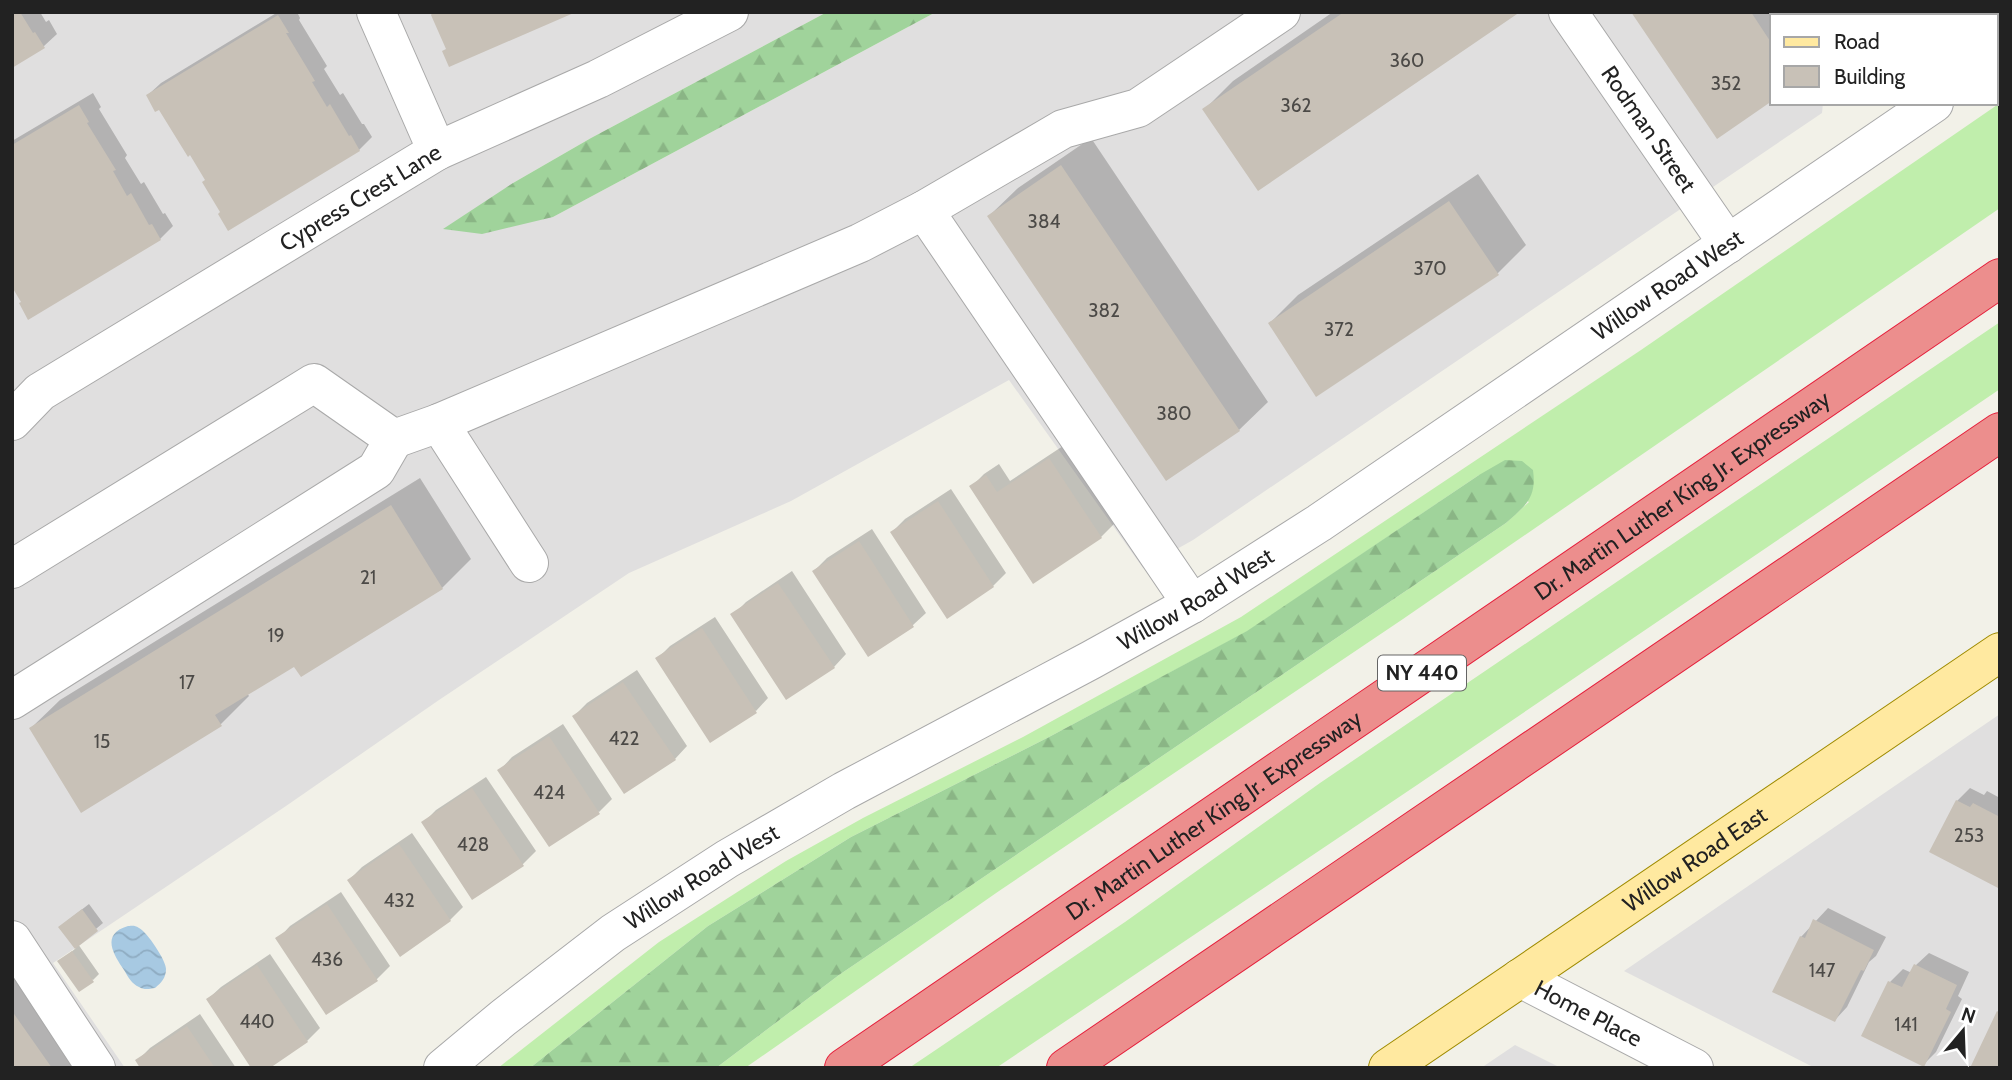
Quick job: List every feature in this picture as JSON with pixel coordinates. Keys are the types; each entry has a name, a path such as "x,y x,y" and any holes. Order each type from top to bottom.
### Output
{"highway":[{"name":"Dr. Martin Luther King Jr. Expressway","path":"844,1068 2000,278"},
{"path":"1066,1068 2000,432"}],"main road":[{"name":"Willow Road East","path":"1388,1068 2000,652"}],"street":[{"path":"376,12 437,151"},
{"name":"Cypress Crest Lane","path":"12,421 40,392 437,151 598,79 729,12"},
{"path":"12,700 376,470 394,439 439,423 835,254 924,210 1063,129 1138,108 1281,12"},
{"name":"Rodman Street","path":"1568,12 1728,244"},
{"name":"Willow Road West","path":"443,1068 613,933 727,859 844,791 1192,604 1319,523 1728,244 1914,109"},
{"path":"924,210 1192,604"},
{"path":"12,569 314,383 394,439"},
{"path":"439,423 529,563"},
{"path":"12,940 96,1068"},
{"name":"Home Place","path":"1520,978 1694,1068"}],"shaded area":[{"path":"12,12 827,12 591,138 513,183 553,217 936,12 1869,12 1870,14 1770,14 1770,105 1823,105 1822,113 1193,540 1143,568 1009,380 791,501 629,573 53,963 125,1068 12,1068"},
{"path":"2000,714 2000,1068 1815,1068 1624,971"},
{"path":"1515,1045 1561,1068 1481,1068"}],"green space":[{"path":"827,12 936,12 553,217 482,234 443,229 513,183 591,138"},
{"path":"2000,103 2000,208 1403,619 999,891 745,1068 716,1068 839,975 1506,523 1529,502 1479,475 1248,631 1049,737 851,837 708,926 530,1068 498,1068 659,942 786,861 863,818 1023,737 1241,617 1641,350"},
{"path":"2000,322 2000,389 996,1068 909,1068 1125,922 1320,783"},
{"path":"1505,460 1522,461 1533,470 1534,480 1528,501 1506,523 839,975 716,1068 530,1068 708,926 851,837 1049,737 1247,631"}],"water":[{"path":"128,926 136,926 142,931 163,959 165,975 155,988 143,989 134,984 113,952 114,934"}],"building":[{"path":"12,12 20,12 45,48 12,68"},
{"path":"433,12 576,12 449,67 442,51 446,49 431,15"},
{"path":"1344,12 1520,12 1258,191 1202,109"},
{"path":"1631,12 1751,12 1770,41 1770,102 1717,139"},
{"path":"278,15 327,107 330,104 360,151 228,231 202,182 205,180 190,155 188,157 159,110 155,112 146,95"},
{"path":"79,105 116,170 113,171 127,196 131,193 161,240 28,320 12,287 12,145"},
{"path":"1061,165 1240,431 1166,481 987,216"},
{"path":"1449,201 1499,275 1316,397 1268,323"},
{"path":"1049,458 1102,538 1033,584 969,486 986,475 997,492"},
{"path":"938,501 994,587 947,619 890,532"},
{"path":"391,505 443,589 301,677 294,667 215,715 222,726 81,813 29,728"},
{"path":"859,541 914,627 868,657 812,571"},
{"path":"778,583 835,668 786,700 730,614"},
{"path":"702,628 757,713 710,743 655,658"},
{"path":"623,682 676,760 624,794 572,716"},
{"path":"549,736 600,814 549,847 497,770"},
{"path":"472,788 524,866 472,900 421,822"},
{"path":"1956,800 1970,807 1973,803 2000,817 2000,889 1929,852"},
{"path":"399,844 451,921 400,957 347,880"},
{"path":"327,904 378,981 326,1015 275,938"},
{"path":"82,909 98,931 75,949 58,927"},
{"path":"1813,919 1874,950 1835,1022 1772,992 1800,936 1805,938"},
{"path":"72,951 94,982 79,992 57,961"},
{"path":"1914,964 1957,985 1946,1009 1951,1012 1924,1067 1861,1036 1888,981 1902,987"},
{"path":"257,965 308,1042 270,1068 251,1068 206,999"},
{"path":"12,1011 52,1068 12,1068"},
{"path":"1997,1011 2000,1013 2000,1068 1970,1068"},
{"path":"187,1026 215,1068 140,1068 135,1060"}]}
